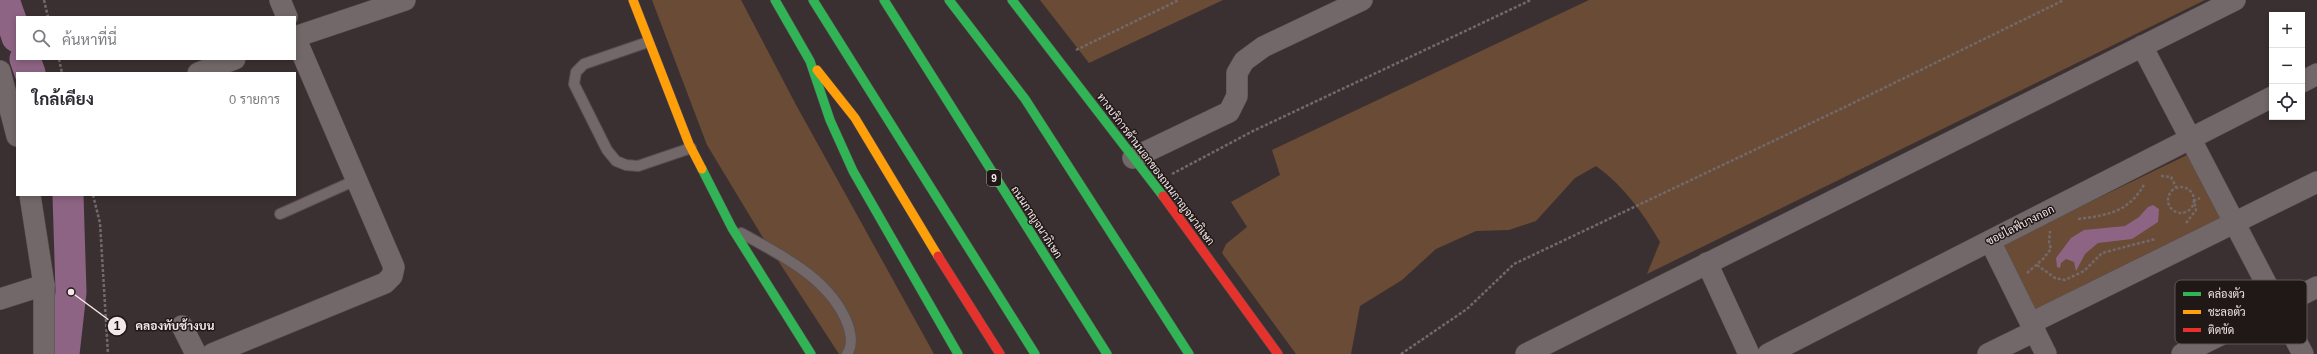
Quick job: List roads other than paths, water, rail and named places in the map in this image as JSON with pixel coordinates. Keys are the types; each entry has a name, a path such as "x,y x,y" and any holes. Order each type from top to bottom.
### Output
{"main road":[{"path":"633,0 648,42 691,148 732,228 811,354"},
{"path":"775,0 810,61 855,118 958,290 1000,354"},
{"path":"813,0 1035,354"},
{"name":"ถนนกาญจนาภิเษก","path":"884,0 937,88 1107,354"},
{"path":"949,0 1024,99 1189,352"},
{"name":"ทางบริการด้านนอกของถนนกาญจนาภิเษก","path":"1012,0 1154,184 1278,354"},
{"path":"810,61 830,120 853,171 958,354"}],"street":[{"path":"280,0 287,16"},
{"path":"296,37 404,0"},
{"path":"1133,158 1229,112 1237,96 1237,73 1244,60 1263,47 1362,0"},
{"path":"1526,354 2235,0"},
{"path":"212,354 385,283 392,276 394,267 296,39"},
{"path":"2142,46 2265,280"},
{"path":"201,72 232,60"},
{"path":"0,71 16,132"},
{"path":"2305,80 2317,74"},
{"name":"ซอยไลฟ์บางกอก","path":"1768,354 1990,241 2152,168 2190,138 2269,98"},
{"path":"1988,354 2033,326 2317,182"},
{"path":"30,196 44,284 44,354"},
{"path":"1990,241 2046,354"},
{"path":"1707,263 1749,354"},
{"path":"0,299 44,284"},
{"path":"2307,292 2317,287"},
{"path":"182,326 196,354"},
{"path":"2182,354 2202,344"},
{"path":"2298,344 2303,354"}],"lane":[{"path":"648,42 584,64 576,72 574,84 607,150 616,161 626,165 638,166 691,148"},
{"path":"280,214 356,180"},
{"path":"732,228 788,258 830,294 842,309 850,331 851,342 847,354"}],"waterway":[{"path":"4,0 16,34"},
{"path":"25,60 30,72"},
{"path":"64,354 71,292 68,196"}],"place":[{"name":"คลองทับช้างบน","path":"71,292"}]}
